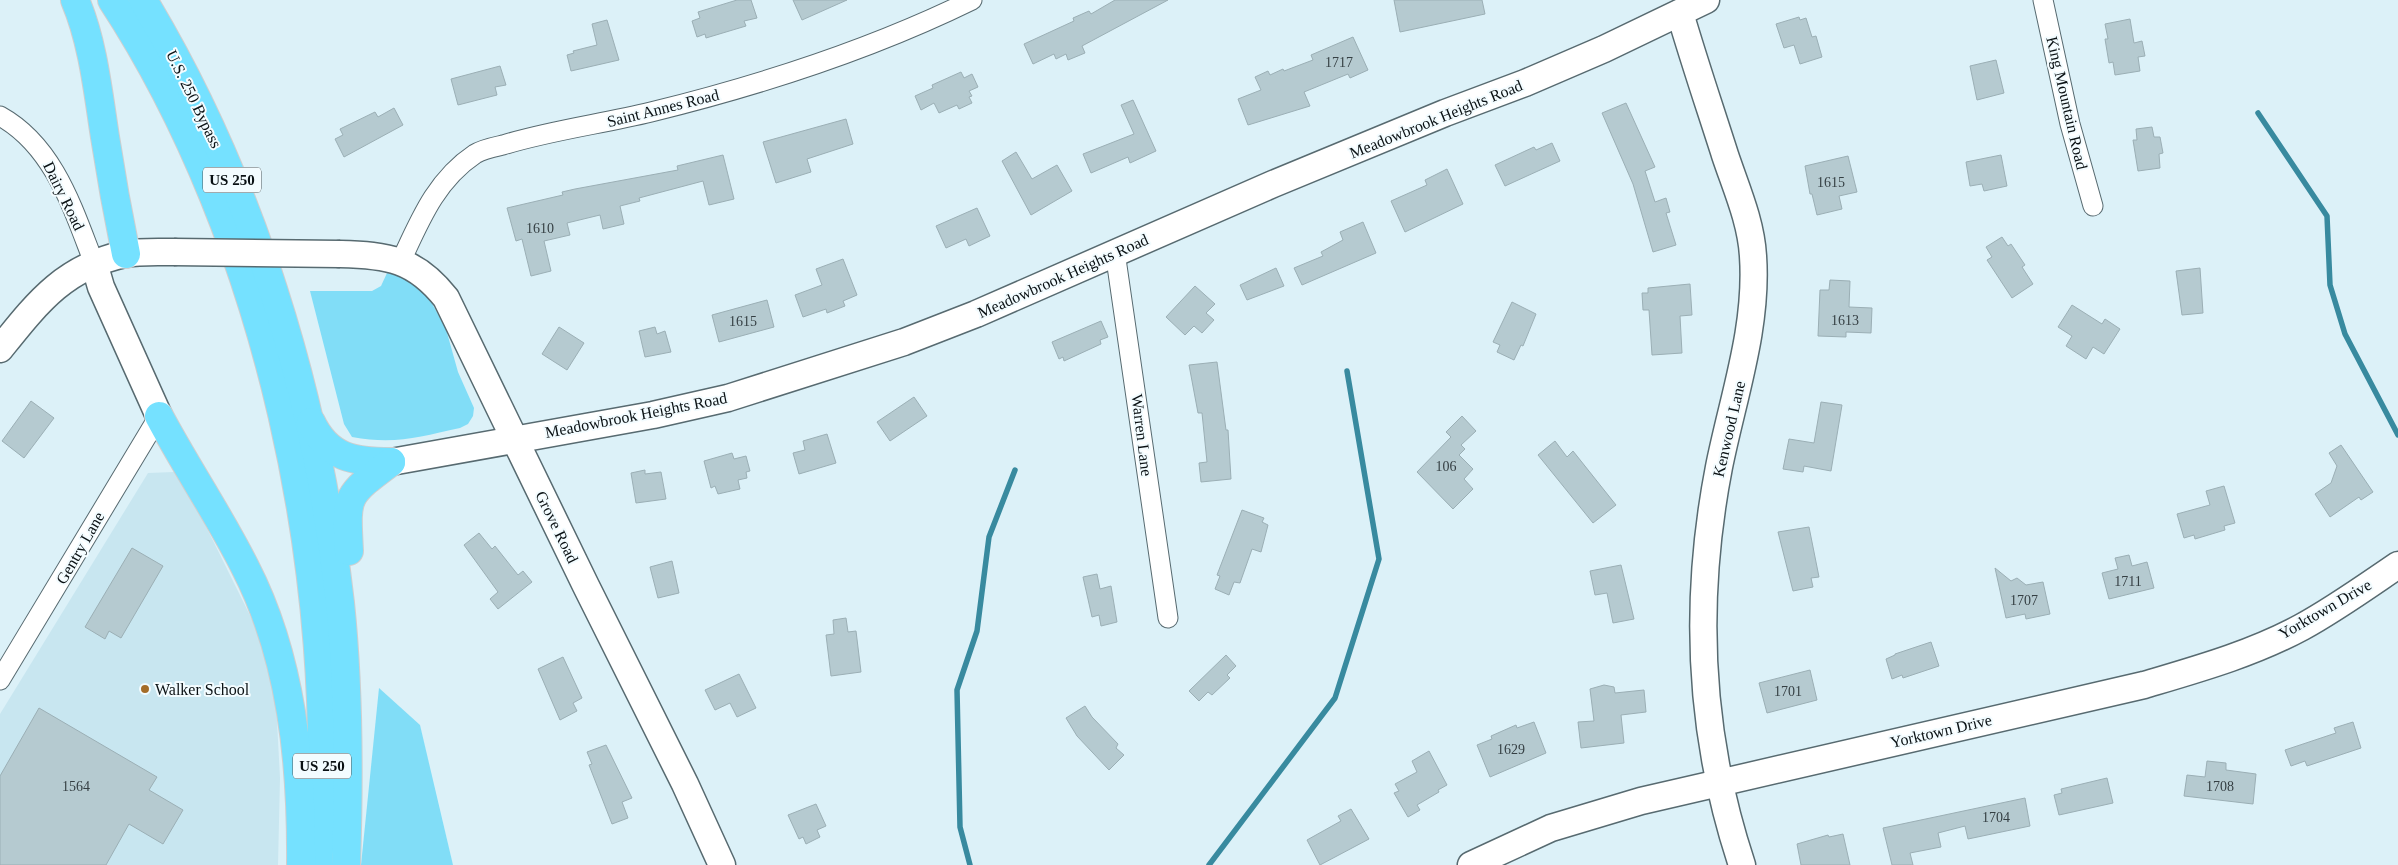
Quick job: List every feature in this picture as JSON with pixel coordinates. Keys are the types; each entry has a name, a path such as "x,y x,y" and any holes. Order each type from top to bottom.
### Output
{"highway":[{"path":"75,0 87,40 98,92 112,186 126,254"},
{"name":"U.S. 250 Bypass","path":"112,0 153,69 188,139 215,201 237,259 270,366 294,471 306,541 316,621 322,780 318,865"},
{"name":"U.S. 250 Bypass","path":"142,0 182,69 229,172 250,226 297,371 307,415"},
{"path":"307,415 317,434 343,456 362,462 391,462"},
{"name":"US 250","path":"307,415 326,510 340,603 348,722 346,865"},
{"path":"159,416 246,568 270,624 282,668 293,726 302,826 301,865"},
{"path":"340,603 350,568 346,511 349,501 358,487 391,462"}],"street":[{"name":"Saint Annes Road","path":"401,261 428,202 443,182 461,164 477,152 522,139 634,116 708,98 780,76 867,45 972,0"},
{"name":"Meadowbrook Heights Road","path":"391,462 514,438 653,415 728,398 904,342 958,321 1272,184 1445,113 1526,83 1604,49 1678,6 1706,0"},
{"name":"King Mountain Road","path":"2043,0 2070,124 2093,206"},
{"name":"Kenwood Lane","path":"1678,6 1747,220 1753,255 1753,284 1748,340 1719,467 1705,573 1704,675 1708,718 1718,781 1742,865"},
{"name":"Dairy Road","path":"0,116 24,133 50,163 71,205 94,263"},
{"name":"Grove Road","path":"126,254 174,252 386,256 401,261 433,282 446,298 685,784 722,865"},
{"name":"Warren Lane","path":"1115,252 1168,618"},
{"path":"0,349 40,300 76,272 94,263 126,254"},
{"path":"94,263 100,284 159,416"},
{"name":"Gentry Lane","path":"0,680 159,416"},
{"name":"Yorktown Drive","path":"1471,865 1551,828 1641,801 1718,781 2144,685 2202,668 2247,652 2302,627 2398,565"}],"shaded area":[{"path":"387,273 405,277 428,296 446,329 458,372 474,408 473,416 468,424 460,428 419,437 381,440 352,437 344,424 310,291 372,291 381,286"},
{"name":"Walker School","path":"174,472 182,478 274,664 280,778 278,865 0,865 0,714 148,473"},
{"path":"379,688 420,725 453,865 361,865"}],"building":[{"path":"737,0 751,0 757,18 744,21 746,26 706,38 705,34 697,37 692,21 700,18 698,12"},
{"path":"793,0 847,0 802,20"},
{"path":"1115,0 1168,0 1082,46 1085,53 1068,60 1066,54 1056,59 1054,54 1033,64 1024,44 1074,21 1073,18 1089,11 1091,14"},
{"path":"1394,0 1482,0 1485,14 1400,32"},
{"path":"1799,17 1800,20 1806,18 1812,37 1816,36 1822,57 1800,64 1794,45 1784,48 1776,24"},
{"path":"2130,19 2134,43 2142,41 2145,56 2138,57 2140,71 2115,75 2113,62 2109,63 2105,39 2108,39 2105,24"},
{"path":"607,20 619,60 571,71 567,55 574,53 573,51 597,45 592,24"},
{"path":"1353,37 1368,70 1350,78 1348,74 1304,92 1310,106 1248,125 1238,99 1261,90 1255,77 1268,71 1270,75 1283,69 1284,71 1313,60 1311,55"},
{"path":"1996,60 2004,93 1977,100 1970,66"},
{"path":"500,66 506,85 495,87 497,95 458,105 451,79"},
{"path":"961,72 964,78 972,74 978,87 969,91 972,96 969,97 972,103 959,109 957,105 939,113 934,103 921,110 915,96 933,88 932,85"},
{"path":"1133,100 1156,151 1130,163 1128,157 1091,173 1083,154 1134,134 1121,105"},
{"path":"1626,103 1655,167 1645,171 1655,202 1666,198 1670,212 1666,213 1676,245 1653,252 1633,184 1602,113"},
{"path":"394,108 403,125 344,157 335,139 343,135 340,129 375,112 378,117"},
{"path":"846,119 853,144 807,159 811,172 776,183 763,142"},
{"path":"2152,127 2154,137 2160,137 2163,153 2159,154 2160,168 2138,171 2133,140 2137,140 2136,129"},
{"path":"1552,143 1560,161 1505,186 1495,165 1534,147 1536,150"},
{"path":"1016,152 1032,179 1057,165 1072,191 1031,215 1002,161"},
{"path":"723,155 734,199 709,205 703,181 639,198 640,201 620,206 624,224 603,229 600,215 567,223 570,235 544,241 551,271 531,276 522,239 516,241 507,208 563,195 562,192 575,189 678,170 677,166"},
{"path":"2001,155 2007,186 1984,191 1982,184 1970,186 1966,162"},
{"path":"1848,156 1857,192 1839,196 1842,209 1817,215 1812,194 1810,194 1805,166"},
{"path":"1447,169 1463,204 1405,232 1391,201 1427,185 1425,180"},
{"path":"977,208 990,236 969,246 966,239 946,248 936,226"},
{"path":"1363,222 1376,253 1302,285 1294,268 1323,256 1321,252 1343,240 1340,232"},
{"path":"2002,237 2008,246 2011,244 2025,265 2022,267 2033,284 2012,298 1987,260 1992,257 1986,247"},
{"path":"843,259 857,295 843,301 845,306 827,313 826,309 803,317 795,295 822,285 816,269"},
{"path":"1276,268 1284,286 1247,300 1240,285"},
{"path":"2200,268 2203,313 2182,315 2176,271"},
{"path":"1830,280 1850,281 1849,307 1872,308 1871,333 1846,332 1846,337 1818,336 1820,290 1829,290"},
{"path":"1690,284 1692,315 1680,316 1682,353 1652,355 1649,310 1643,310 1642,293 1648,293 1648,288"},
{"path":"1195,286 1215,304 1206,313 1214,320 1202,333 1194,326 1185,335 1166,317"},
{"path":"767,300 774,327 719,342 712,315"},
{"path":"1512,302 1536,314 1523,346 1521,345 1514,360 1497,352 1500,345 1493,342"},
{"path":"2072,305 2102,324 2105,319 2120,329 2104,354 2093,347 2086,359 2066,346 2072,336 2058,327"},
{"path":"1101,321 1108,337 1100,340 1101,344 1064,361 1063,357 1059,359 1052,342"},
{"path":"559,327 584,343 567,370 542,354"},
{"path":"655,327 657,334 665,331 671,352 645,357 639,331"},
{"path":"1217,362 1226,430 1228,430 1231,479 1201,482 1199,463 1207,462 1202,413 1198,413 1189,365"},
{"path":"914,397 927,416 890,441 877,422"},
{"path":"31,401 54,418 24,458 2,441"},
{"path":"1821,402 1842,405 1831,471 1804,466 1803,472 1783,469 1789,439 1814,443"},
{"path":"1462,416 1476,431 1461,445 1465,449 1459,455 1473,469 1464,479 1473,489 1453,509 1417,472 1451,437 1446,432"},
{"path":"827,434 836,463 799,474 793,453 805,450 803,441"},
{"path":"1555,441 1567,457 1573,451 1616,505 1593,523 1538,455"},
{"path":"2341,445 2373,492 2361,500 2359,497 2330,517 2315,494 2331,483 2337,466 2329,453"},
{"path":"732,453 734,459 746,456 750,471 746,472 747,478 738,480 740,489 718,494 715,486 711,488 704,461"},
{"path":"645,470 645,474 661,472 666,499 636,503 631,473"},
{"path":"2224,486 2235,523 2224,526 2225,530 2195,539 2194,535 2184,538 2177,514 2210,505 2206,491"},
{"path":"1242,510 1264,518 1262,522 1268,525 1261,552 1252,549 1240,583 1234,582 1229,595 1215,589 1220,576 1217,575"},
{"path":"1809,527 1819,577 1811,578 1813,587 1793,591 1778,532"},
{"path":"479,533 492,549 495,546 518,575 523,571 532,582 498,609 490,599 498,592 464,545"},
{"path":"132,548 163,566 121,638 109,631 105,639 85,627"},
{"path":"2129,555 2132,566 2147,562 2154,588 2109,599 2102,573 2118,569 2115,558"},
{"path":"672,561 679,593 658,598 650,567"},
{"path":"1621,565 1634,619 1613,623 1607,593 1595,595 1590,571"},
{"path":"1995,568 2011,581 2017,578 2026,585 2043,582 2050,614 2026,619 2025,614 2006,618"},
{"path":"1097,574 1100,589 1111,586 1117,622 1101,626 1099,615 1092,617 1083,577"},
{"path":"846,618 848,632 856,631 861,672 831,676 826,635 834,634 833,620"},
{"path":"1931,642 1939,666 1903,678 1902,675 1892,679 1886,659"},
{"path":"1226,655 1236,666 1227,675 1230,678 1212,695 1208,692 1199,701 1189,691"},
{"path":"563,657 582,698 573,703 577,711 560,720 538,669"},
{"path":"1810,670 1817,700 1767,713 1759,683"},
{"path":"739,674 756,708 737,717 730,703 715,710 705,690"},
{"path":"1604,685 1614,687 1615,693 1644,690 1646,712 1621,715 1624,743 1581,748 1578,722 1594,721 1590,689"},
{"path":"1085,706 1092,717 1118,744 1116,748 1124,755 1109,770 1077,736 1066,718"},
{"path":"39,708 157,777 149,790 183,810 163,844 129,824 106,865 0,865 0,776"},
{"path":"1534,722 1546,753 1490,777 1477,745 1492,739 1491,736 1516,725 1517,728"},
{"path":"2353,722 2361,748 2307,766 2305,761 2291,766 2285,750 2336,733 2334,728"},
{"path":"606,745 632,798 622,802 628,818 612,824 589,765 592,764 587,752"},
{"path":"1429,751 1447,785 1417,805 1420,810 1408,817 1394,793 1399,791 1395,784 1417,772 1412,761"},
{"path":"2207,761 2226,763 2226,770 2256,774 2253,804 2184,796 2187,775 2205,777"},
{"path":"2107,778 2113,803 2059,815 2054,795 2062,793 2061,789"},
{"path":"2025,798 2030,826 1968,839 1965,826 1938,833 1941,847 1910,853 1913,865 1892,865 1883,828"},
{"path":"816,804 826,826 817,830 820,837 806,844 803,837 799,839 788,815"},
{"path":"1351,809 1369,839 1320,865 1307,840 1341,821 1338,816"},
{"path":"1843,834 1850,865 1801,865 1797,844 1828,835 1829,837"}],"waterway":[{"path":"2258,113 2327,216 2330,285 2345,334 2398,435"},
{"path":"1209,865 1335,698 1379,559 1347,371"},
{"path":"970,865 960,827 957,690 977,631 989,537 1015,470"}],"place":[{"name":"Walker School","path":"145,689"}]}
